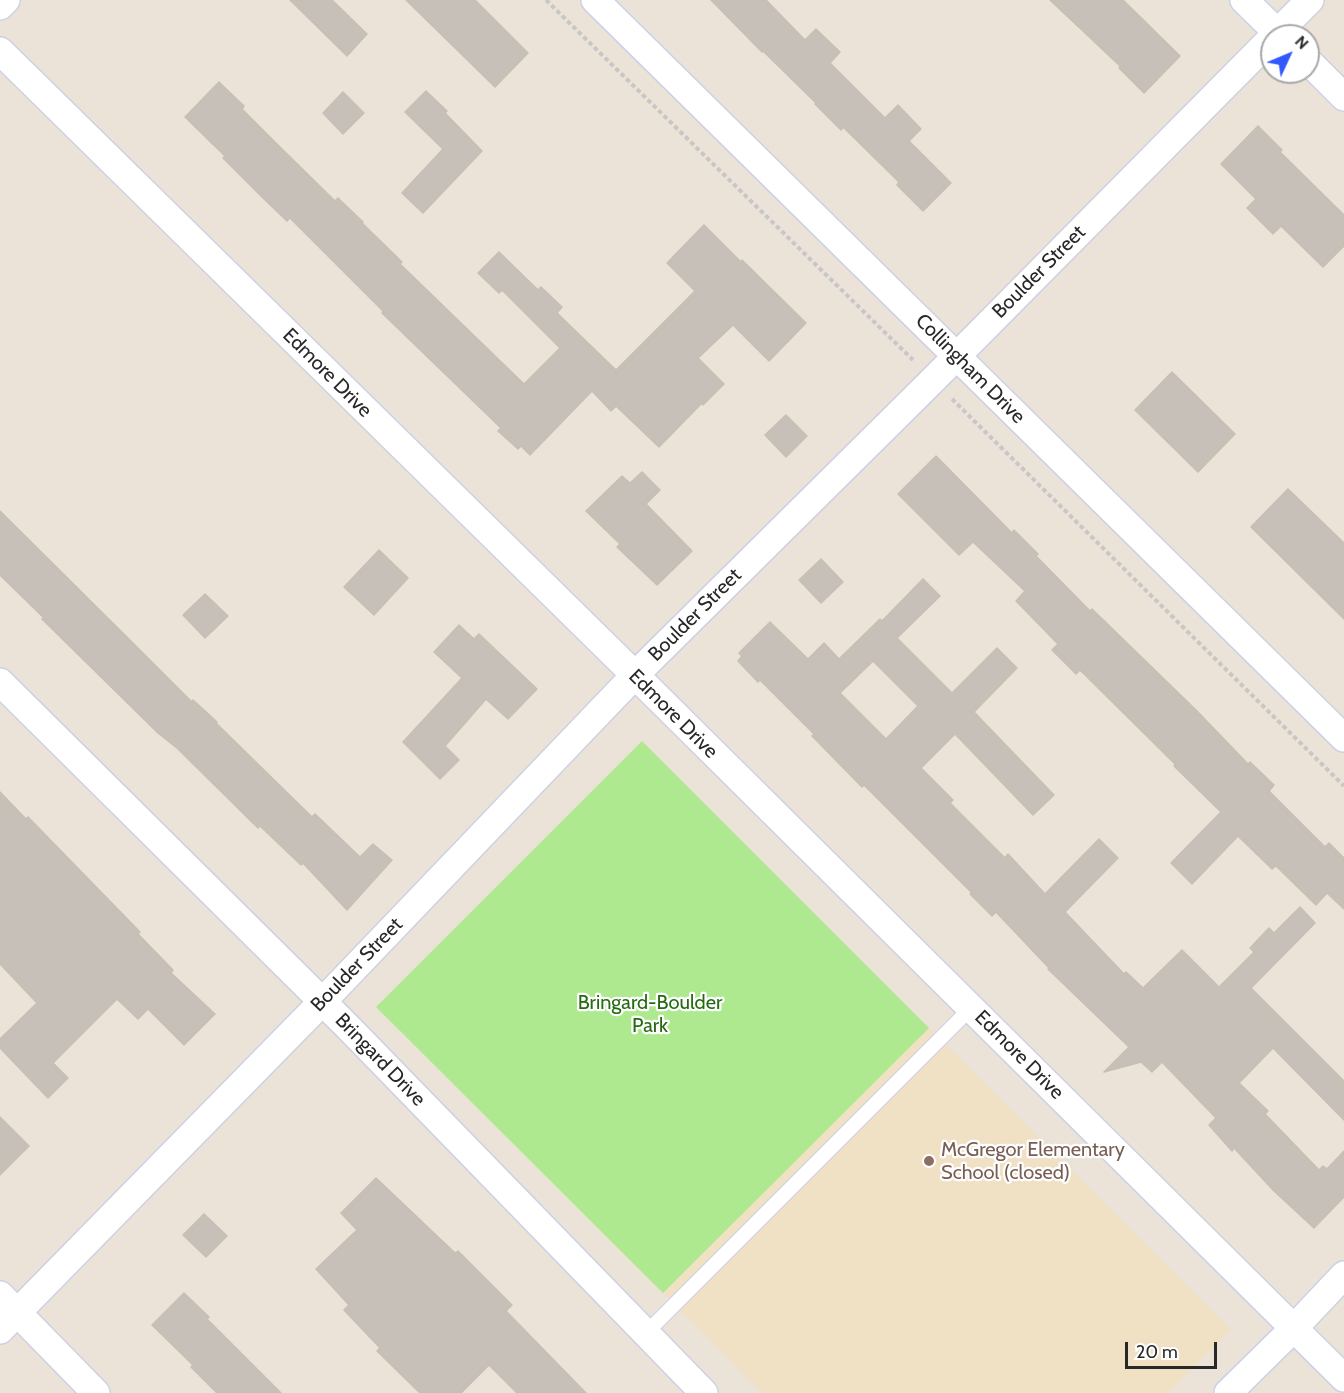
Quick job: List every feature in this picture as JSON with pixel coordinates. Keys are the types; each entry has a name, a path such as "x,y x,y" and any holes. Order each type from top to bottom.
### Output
{"street":[{"path":"0,6 6,0"},
{"name":"Collingham Drive","path":"595,0 1344,738"},
{"path":"1244,0 1265,24"},
{"name":"Boulder Street","path":"1287,24 1310,0"},
{"name":"Edmore Drive","path":"0,51 1344,1378"},
{"name":"Boulder Street","path":"6,1313 323,1001 634,675 1260,52"},
{"path":"1320,73 1344,97"},
{"name":"Bringard Drive","path":"0,682 323,1001 704,1393"},
{"path":"1228,1393 1344,1275"},
{"path":"6,1313 96,1393"}],"lane":[{"path":"646,1333 971,1008"}],"shaded area":[{"name":"McGregor Elementary School (closed)","path":"929,1028 1231,1330 1168,1393 762,1393 663,1293"}],"green space":[{"name":"Bringard-Boulder Park","path":"642,741 929,1028 663,1293 376,1007"}],"building":[{"path":"290,0 332,0 367,34 347,56"},
{"path":"406,0 475,0 528,53 495,87"},
{"path":"711,0 766,0 805,40 816,29 840,52 830,63 885,118 898,105 921,129 909,141 951,183 923,211 897,185 899,182 843,127 841,130"},
{"path":"1050,0 1123,0 1180,56 1144,93 1119,68 1120,66"},
{"path":"219,82 281,148 335,201 338,198 363,222 402,262 400,264 524,384 560,348 502,290 499,293 478,273 499,252 538,290 541,287 562,307 557,313 616,370 695,291 667,263 704,225 806,323 769,361 733,325 698,358 724,384 659,447 616,406 611,411 592,391 530,455 521,446 518,449 498,431 501,428 382,313 383,311 290,218 287,221 262,197 185,117"},
{"path":"426,91 482,151 423,213 402,193 443,149 405,112"},
{"path":"343,92 364,113 343,134 323,113"},
{"path":"1258,126 1282,150 1280,152 1344,215 1344,246 1323,267 1281,226 1273,234 1247,208 1256,199 1221,164"},
{"path":"1172,372 1235,434 1198,472 1135,410"},
{"path":"786,415 807,436 786,457 765,435"},
{"path":"936,456 1012,533 1014,530 1038,554 1036,556 1090,611 1092,609 1248,764 1250,762 1274,785 1269,791 1325,847 1329,843 1344,858 1344,909 1327,893 1316,905 1276,866 1272,869 1238,836 1192,884 1171,863 1221,812 1080,670 1076,674 1052,650 1058,644 1016,601 1025,591 973,542 959,555 898,494"},
{"path":"642,472 660,490 646,504 692,551 657,585 617,547 620,544 586,511 622,476 630,483"},
{"path":"1288,489 1344,543 1344,619 1251,527"},
{"path":"0,511 192,702 193,700 217,722 312,817 315,814 360,857 373,844 392,860 347,910 303,863 301,865 260,826 258,828 178,749 158,733 0,575"},
{"path":"379,550 408,578 374,615 344,587"},
{"path":"821,559 843,582 821,603 799,580"},
{"path":"923,579 940,596 897,638 952,693 997,648 1017,668 974,712 1054,795 1033,815 955,734 921,768 953,800 950,803 1005,858 1008,854 1045,894 1099,839 1118,858 1065,912 1124,974 1126,972 1143,988 1182,950 1219,987 1254,952 1250,948 1269,928 1274,933 1300,907 1315,923 1251,988 1344,1081 1344,1120 1273,1048 1239,1083 1268,1111 1265,1114 1319,1170 1323,1166 1327,1169 1344,1151 1344,1197 1314,1228 1274,1191 1234,1148 1232,1151 1209,1125 1216,1118 1162,1062 1152,1072 1141,1062 1104,1072 1129,1047 1048,969 996,912 992,916 864,785 862,787 812,736 814,734 738,661 742,656 739,653 770,622 808,659 824,643 839,659 880,619 882,621","holes":["873,661 918,706 886,739 840,693"]},
{"path":"205,594 228,616 205,638 183,615"},
{"path":"459,625 474,639 479,634 537,689 508,719 486,699 445,746 459,760 440,779 403,742 462,678 434,652"},
{"path":"0,792 26,819 28,817 140,932 138,934 173,970 171,973 215,1014 184,1045 148,1009 138,1019 117,999 53,1063 68,1078 48,1098 0,1048 0,1039 37,1003 0,964"},
{"path":"0,1117 29,1146 0,1175"},
{"path":"376,1178 455,1253 458,1251 512,1305 506,1311 586,1393 517,1393 489,1365 461,1393 420,1393 377,1351 380,1348 344,1310 349,1305 316,1269 357,1230 341,1213"},
{"path":"204,1214 227,1236 206,1257 183,1235"},
{"path":"184,1293 281,1393 217,1393 191,1367 193,1365 152,1325"}],"place":[{"name":"McGregor Elementary School (closed)","path":"929,1161"}]}
